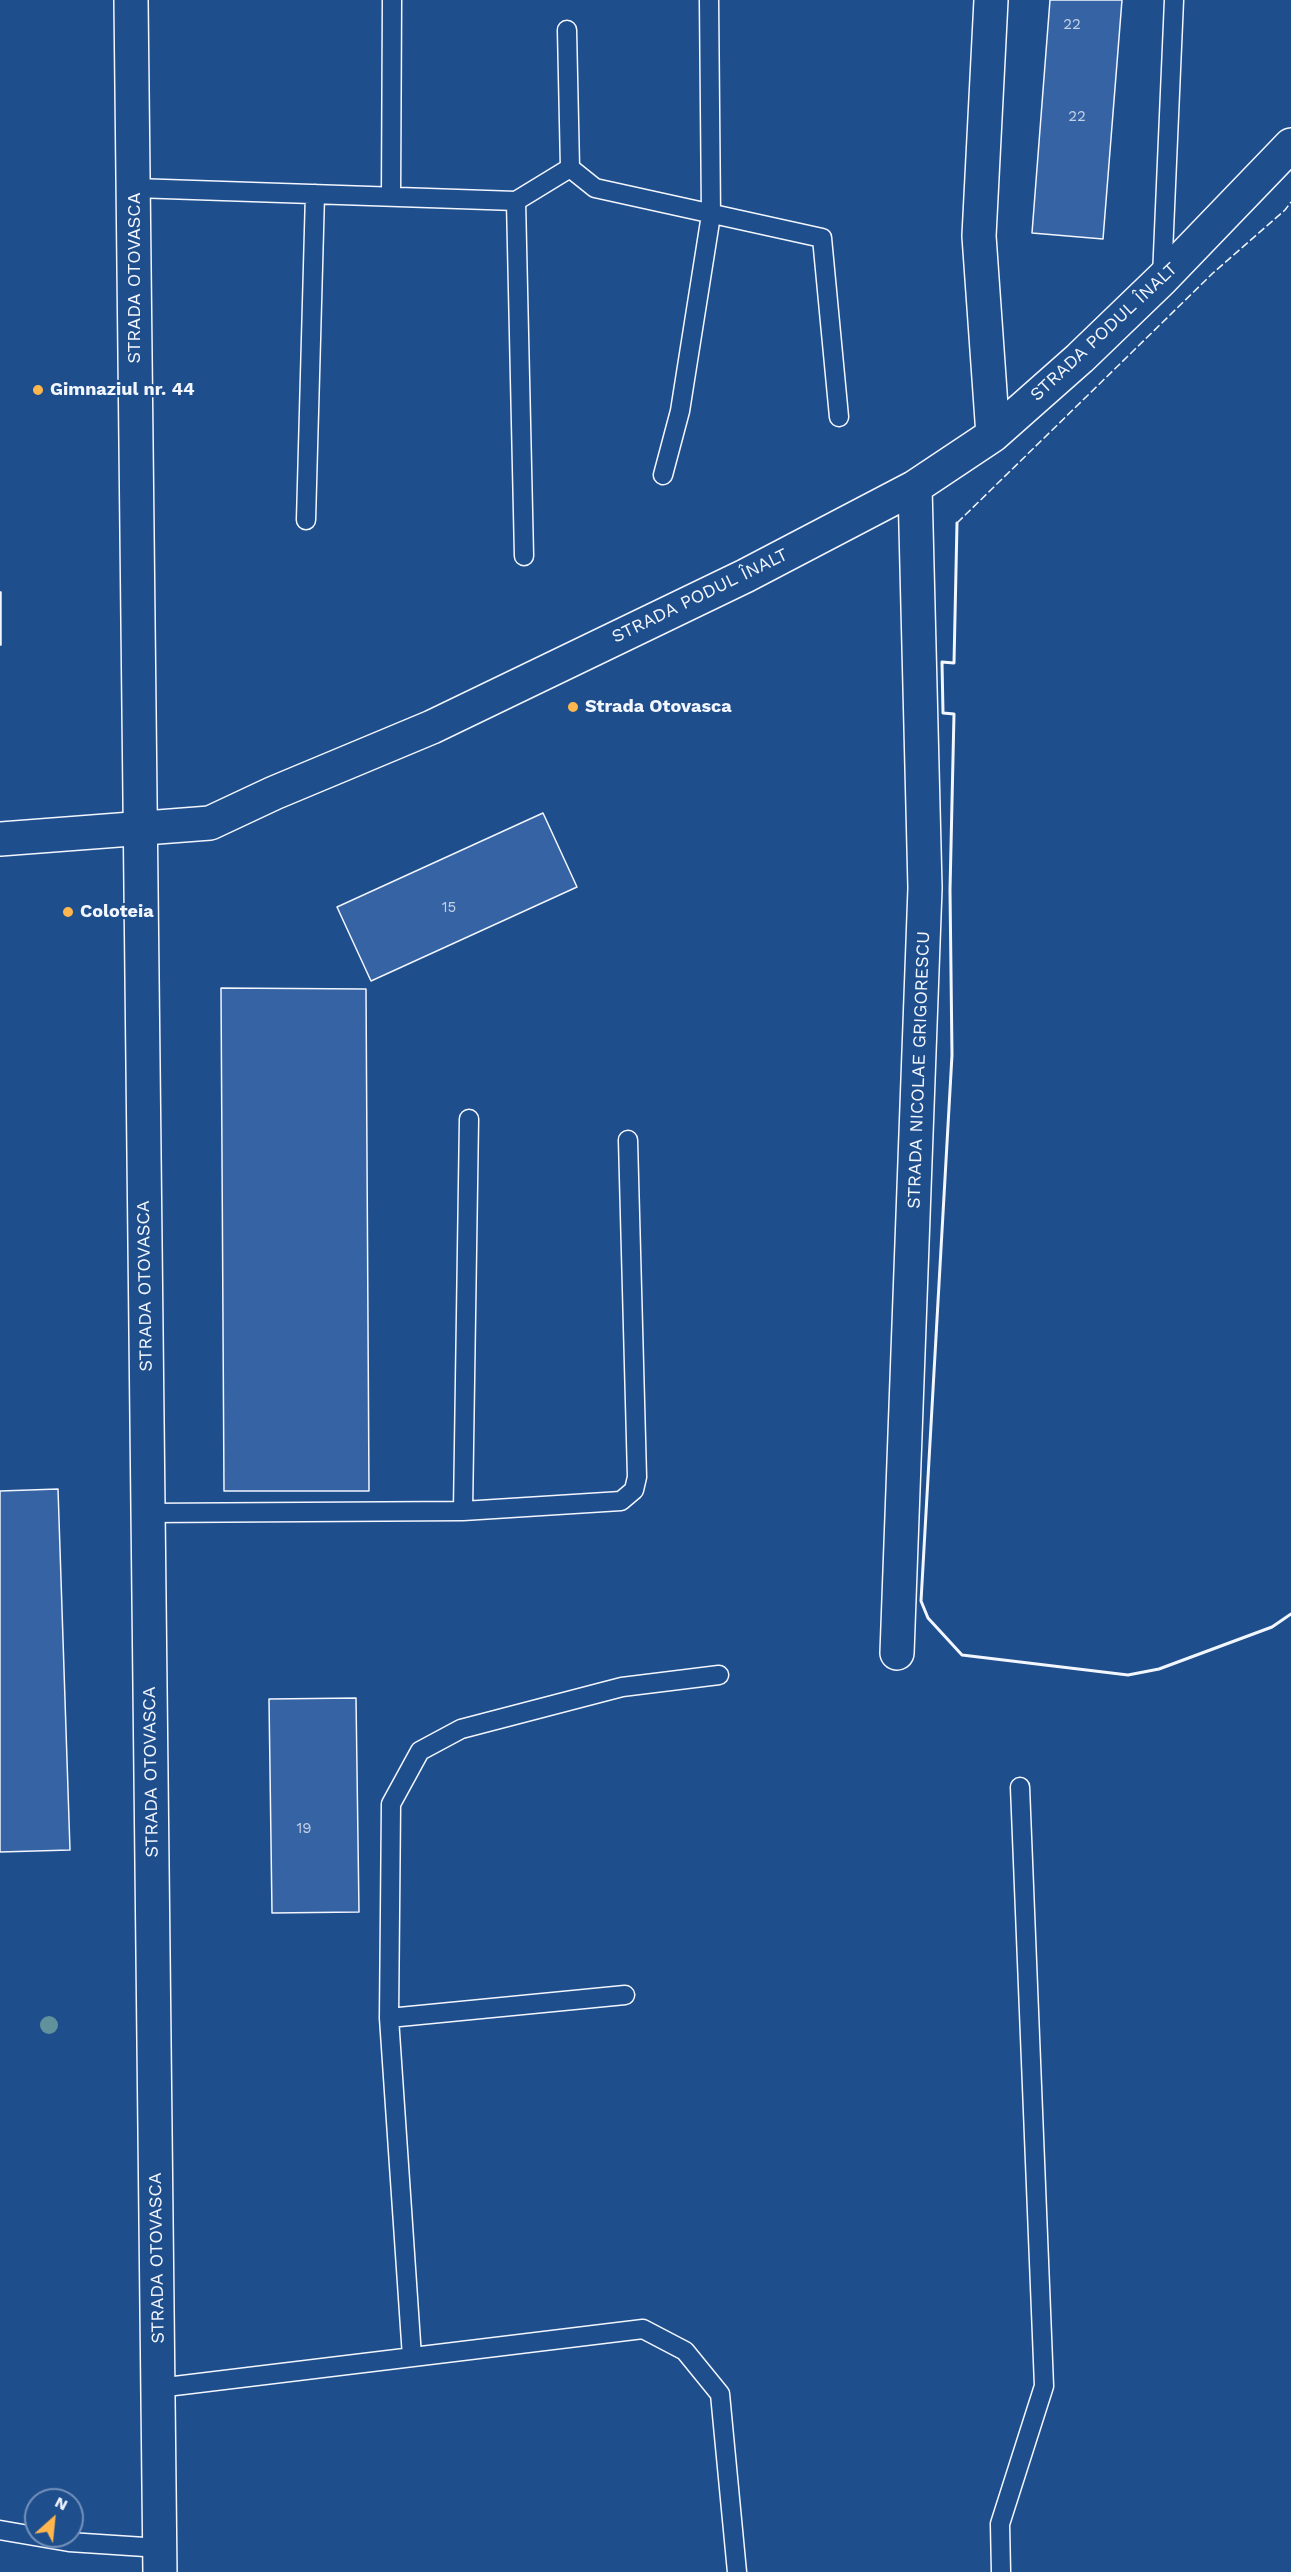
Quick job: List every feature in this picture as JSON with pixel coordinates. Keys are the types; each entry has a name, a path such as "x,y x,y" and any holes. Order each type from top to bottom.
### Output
{"street":[{"name":"STRADA OTOVASCA","path":"132,0 139,828 160,2560"},
{"path":"991,0 979,237 993,435"},
{"name":"STRADA PODUL ÎNALT","path":"0,839 210,823 274,793 432,727 745,576 915,487 993,435 1080,358 1162,279 1291,145"},
{"name":"STRADA NICOLAE GRIGORESCU","path":"897,1653 925,888 915,487"}],"lane":[{"path":"391,196 392,0"},
{"path":"663,475 680,411 711,215 709,0"},
{"path":"1162,279 1174,0"},
{"path":"567,30 570,168"},
{"path":"135,188 516,201 570,168"},
{"path":"570,168 595,188 822,238 839,417"},
{"path":"306,520 315,194"},
{"path":"516,201 524,556"},
{"path":"463,1511 469,1119"},
{"path":"147,1513 463,1511 621,1501 634,1490 637,1477 628,1140"},
{"path":"412,2357 389,2018 391,1804 420,1751 461,1729 622,1688 719,1675"},
{"path":"1001,2572 1000,2524 1044,2386 1020,1787"},
{"path":"389,2018 625,1995"},
{"path":"158,2388 643,2330 685,2351 720,2394 737,2572"},
{"path":"0,2530 160,2560"}],"building":[{"path":"1050,0 1122,0 1103,239 1032,233"},
{"path":"1,592 1,645 0,645"},
{"path":"543,813 577,887 371,981 337,907"},
{"path":"221,988 366,989 369,1491 224,1491"},
{"path":"58,1489 70,1850 0,1852 0,1491"},
{"path":"356,1698 359,1912 272,1913 269,1699"}],"fence":[{"path":"957,523 1213,273 1285,210 1291,202"}],"wall":[{"path":"957,523 954,663 942,662 943,713 954,714 950,890 952,1055 921,1601 928,1618 962,1655 1128,1675 1159,1669 1272,1627 1291,1614"}],"place":[{"name":"Gimnaziul nr. 44","path":"38,390"},
{"name":"Strada Otovasca","path":"573,707"},
{"name":"Coloteia","path":"68,912"}]}
